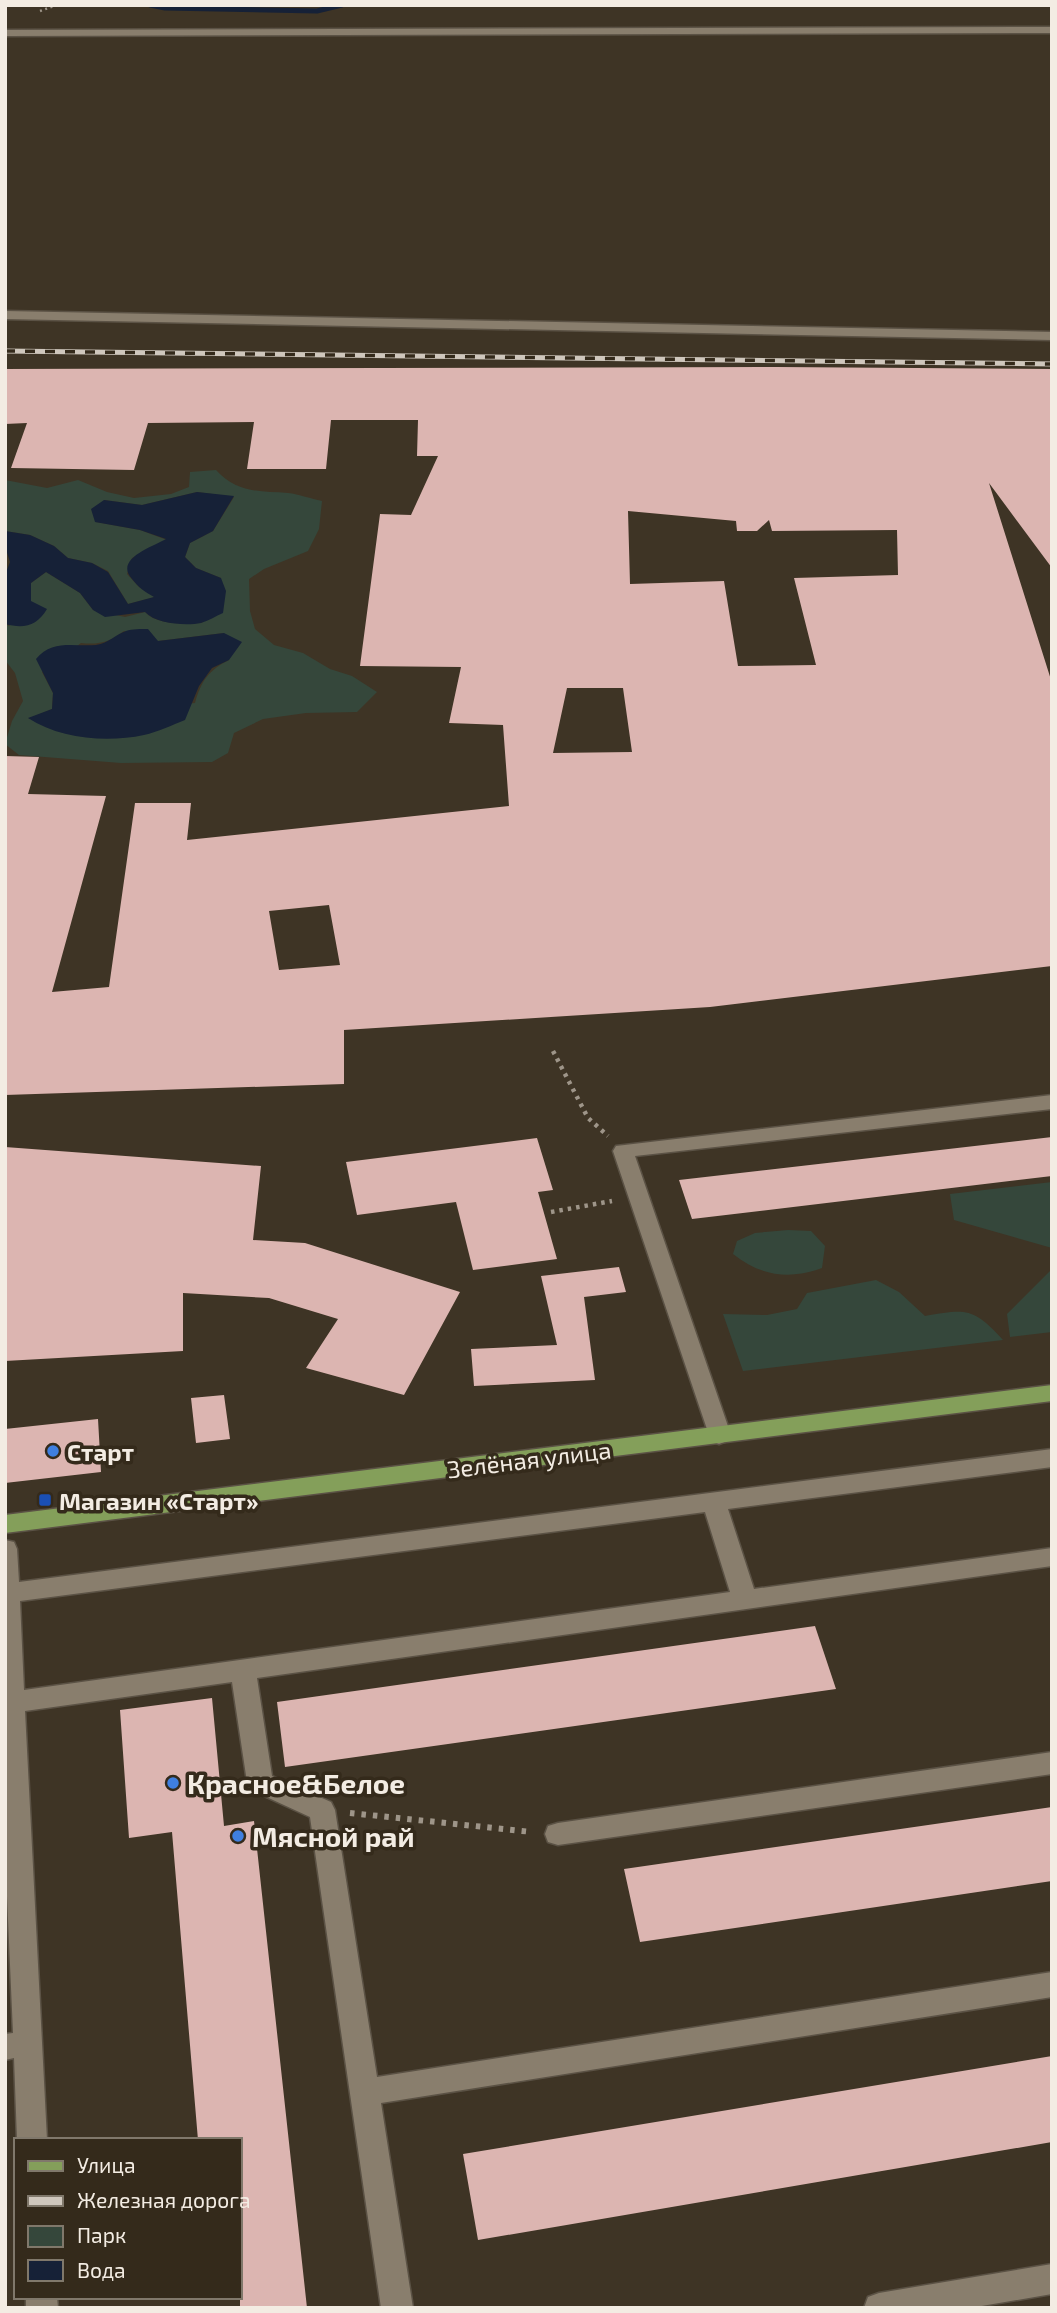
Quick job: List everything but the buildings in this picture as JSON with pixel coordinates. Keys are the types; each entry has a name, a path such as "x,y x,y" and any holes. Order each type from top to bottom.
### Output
{"main road":[{"name":"Зелёная улица","path":"5,1524 1052,1394"}],"street":[{"path":"5,33 1052,30"},
{"path":"5,315 1052,336"},
{"path":"719,1435 623,1151 1052,1102"},
{"path":"6,1593 1052,1458"},
{"path":"714,1502 745,1599"},
{"path":"5,1549 13,1702 11,1754 16,2045 32,2138"},
{"path":"13,1702 1052,1557"},
{"path":"243,1669 260,1782 322,1810 397,2308"},
{"path":"558,1834 1052,1763"},
{"path":"364,2091 1052,1983"},
{"path":"878,2308 1052,2279"}],"path":[{"path":"38,12 57,5"},
{"path":"553,1051 588,1118 623,1151"},
{"path":"551,1212 639,1197"},
{"path":"322,1810 558,1834"}],"green space":[{"path":"216,470 240,487 322,501 319,529 308,551 264,569 249,579 250,611 255,629 274,645 303,653 330,669 352,676 377,692 357,712 306,713 263,719 234,733 228,753 212,762 121,763 19,755 5,744 12,721 23,701 15,673 5,660 5,624 9,626 31,601 31,583 46,572 80,593 93,610 125,617 145,612 164,622 202,623 221,578 196,568 185,557 190,543 213,531 234,497 197,492 142,505 104,500 96,522 140,530 167,540 132,558 127,574 139,587 155,597 128,604 108,571 92,563 68,558 54,546 30,535 5,531 5,480 47,488 78,480 107,492 134,498 171,494 189,487 190,472","holes":["124,631 158,641 224,633 229,660 207,677 195,703 28,719 52,709 53,693 42,672 81,643 104,642"]},
{"path":"1052,1182 1052,1248 954,1220 950,1194"},
{"path":"811,1231 825,1246 822,1268 798,1274 776,1274 754,1267 733,1254 737,1241 755,1233"},
{"path":"1052,1269 1052,1332 1010,1337 1007,1314"},
{"path":"876,1280 899,1292 925,1316 950,1312 968,1313 984,1321 1003,1340 743,1371 723,1314 767,1315 797,1309 807,1293"}],"water":[{"path":"197,492 234,496 213,531 190,543 185,557 196,568 221,578 226,591 223,613 201,623 187,624 164,622 145,612 105,617 93,610 80,593 46,572 31,583 31,601 47,609 43,615 29,625 5,624 5,575 10,562 5,546 5,531 30,535 54,546 68,558 92,563 108,572 128,604 154,597 134,582 128,572 128,565 137,554 166,539 140,530 95,522 91,509 104,500 142,505"},
{"path":"148,629 158,641 224,633 242,642 229,660 212,668 199,686 185,720 144,735 99,739 54,731 28,718 52,709 53,693 36,659 42,653 56,646 96,645 126,631"}],"waterway":[{"path":"150,5 165,8 317,11 342,5"}],"railway":[{"path":"5,351 1052,364"}],"place":[{"name":"Старт","path":"53,1451"},
{"name":"Магазин «Старт»","path":"45,1500"},
{"name":"Красное&Белое","path":"173,1783"},
{"name":"Мясной рай","path":"238,1836"}]}
